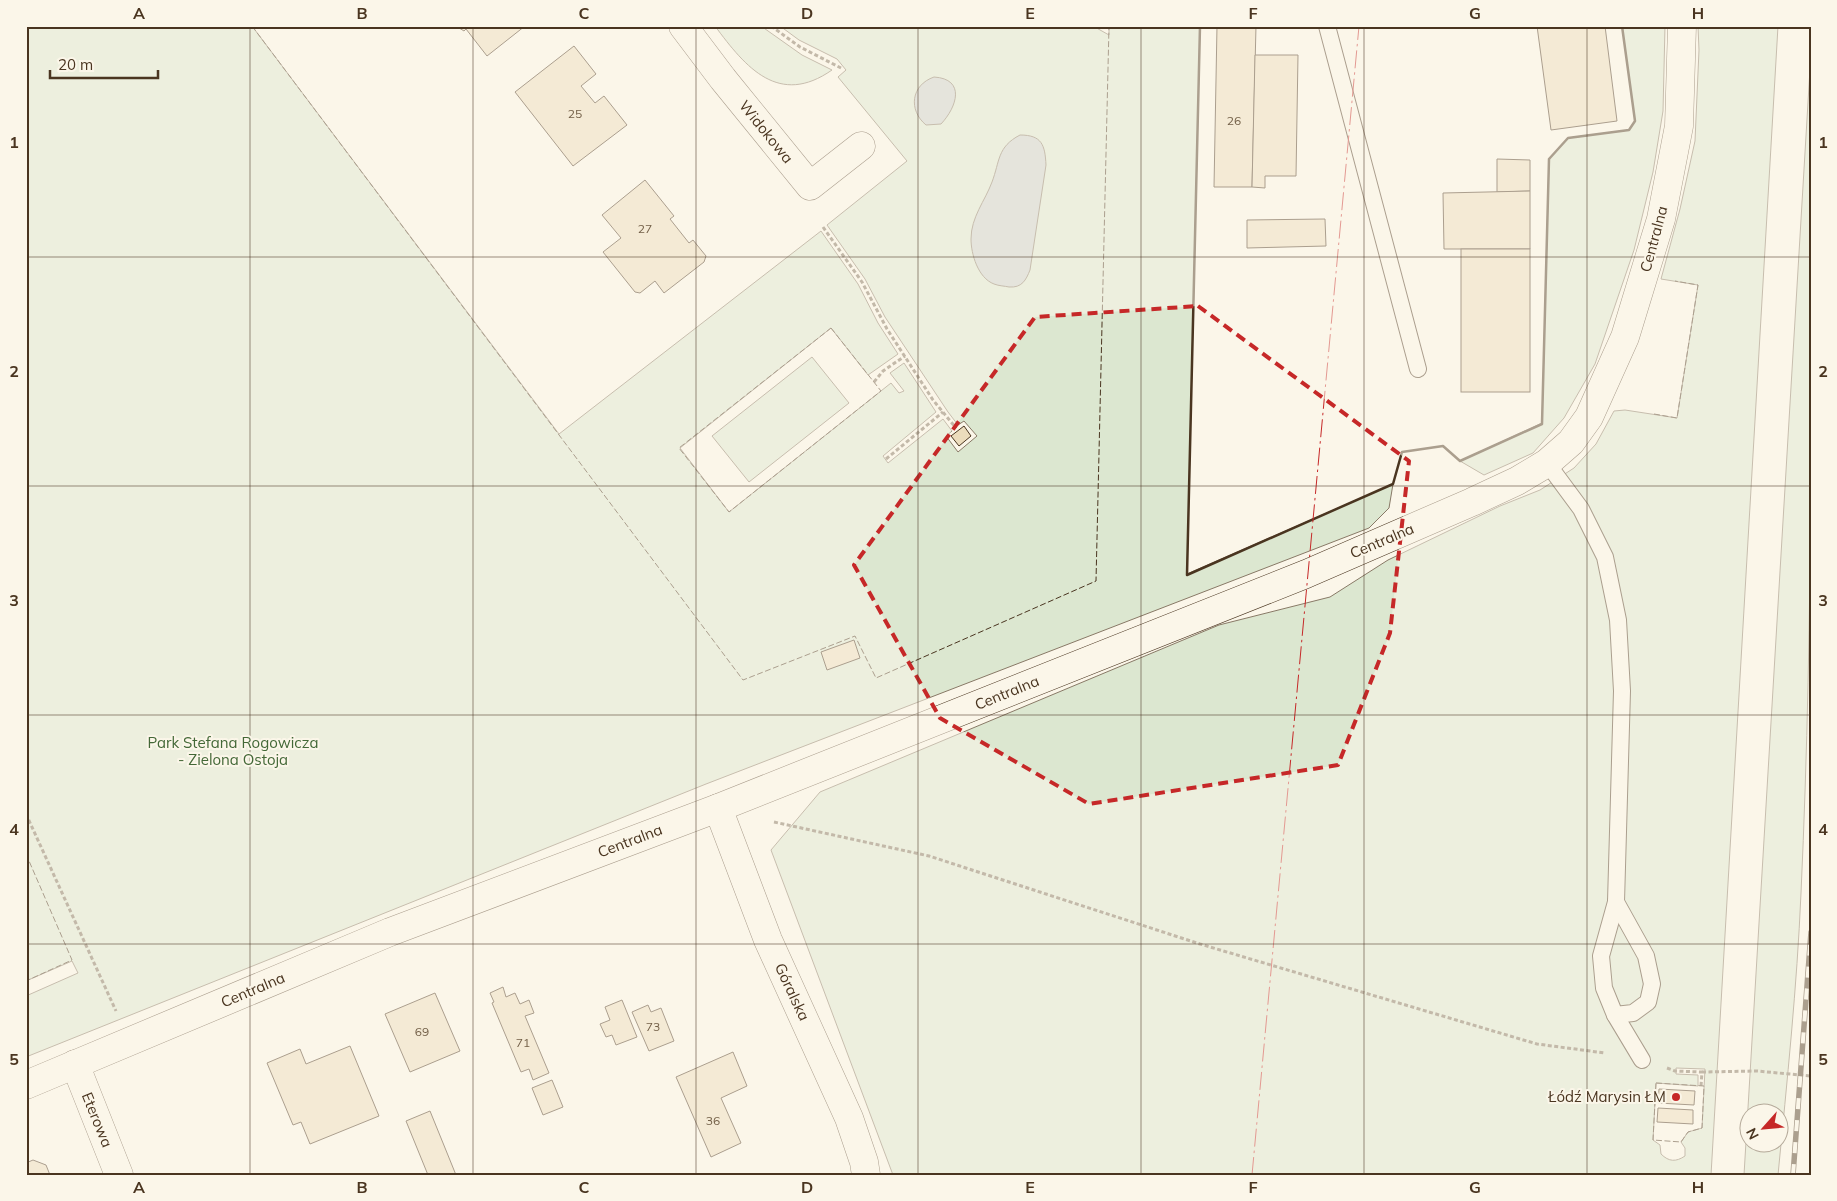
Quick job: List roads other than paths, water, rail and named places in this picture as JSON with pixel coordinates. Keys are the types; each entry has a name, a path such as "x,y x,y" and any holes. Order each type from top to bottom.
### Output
{"street":[{"name":"Widokowa","path":"683,26 723,80 810,186 861,146"},
{"name":"Centralna","path":"26,1085 390,932 718,808 1306,574 1472,502 1517,481 1547,462 1570,442 1589,417 1625,337 1661,219 1679,126 1682,26"},
{"name":"Góralska","path":"718,808 768,940 849,1118 864,1162 866,1175"},
{"name":"Eterowa","path":"75,1064 119,1175"}],"lane":[{"path":"1327,26 1418,369"},
{"path":"1547,462 1581,509 1605,557 1618,620 1622,691 1616,902 1601,956 1604,988 1615,1015 1642,1060"},
{"path":"1615,1015 1633,1013 1648,1002 1652,984 1646,956 1616,902"}],"railway":[{"path":"1793,1175 1811,932"}],"place":[{"name":"Łódź Marysin ŁM","path":"1676,1097"}],"park label":[{"name":"Park Stefana Rogowicza - Zielona Ostoja","path":"233,752"}]}
